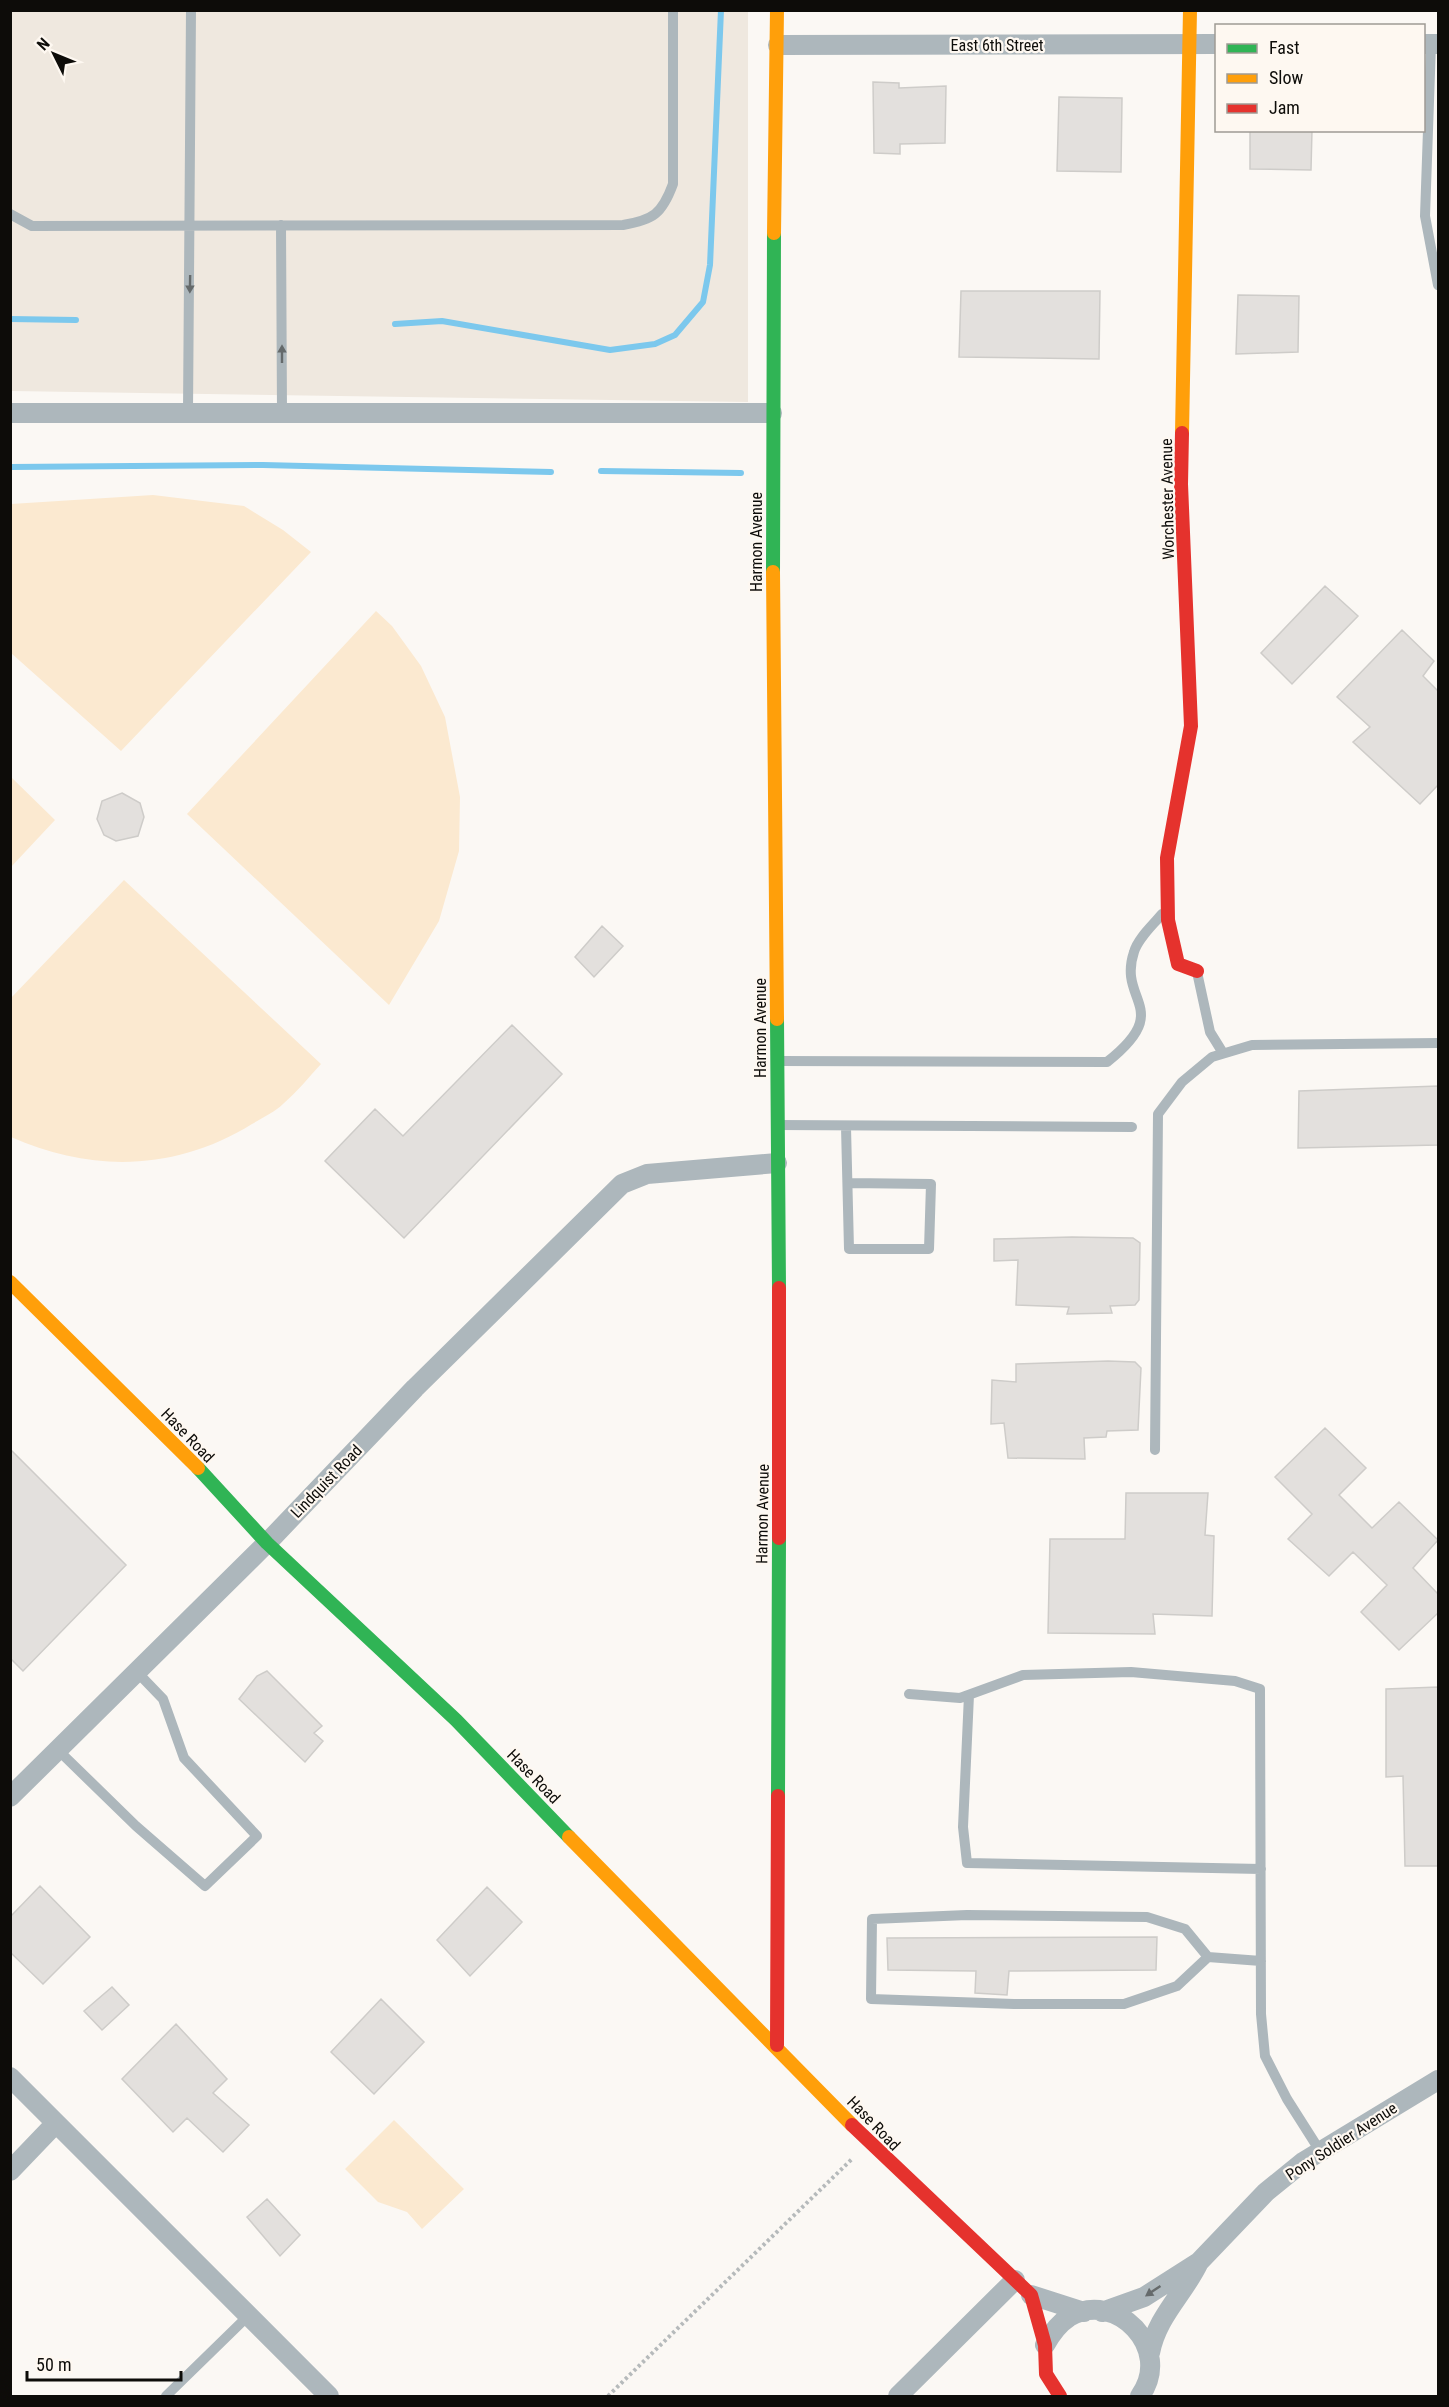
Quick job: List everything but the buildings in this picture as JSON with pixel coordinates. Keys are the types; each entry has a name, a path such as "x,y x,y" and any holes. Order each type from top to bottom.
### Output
{"street":[{"name":"Harmon Avenue","path":"777,10 772,413 780,1418 777,2045"},
{"name":"Worchester Avenue","path":"1190,10 1181,484 1191,726 1167,858 1168,920 1178,964 1197,971"},
{"name":"East 6th Street","path":"778,45 1215,44"},
{"path":"10,413 772,413"},
{"name":"Lindquist Road","path":"10,1797 267,1543 415,1388 622,1184 647,1174 777,1163"},
{"name":"Hase Road","path":"10,1282 188,1458 267,1543 456,1720 664,1935 777,2045 868,2143 1031,2295"},
{"path":"10,2077 329,2397"},
{"name":"Pony Soldier Avenue","path":"1199,2262 1266,2192 1320,2151 1438,2080"},
{"path":"10,2171 56,2123"},
{"path":"1045,2345 1054,2330 1069,2317 1144,2297 1199,2262"},
{"path":"1140,2397 1151,2362 1154,2334 1166,2311 1188,2285 1199,2262"},
{"path":"898,2397 1015,2280"},
{"path":"1031,2295 1093,2312 1136,2328 1151,2362 1159,2397"},
{"path":"1031,2295 1045,2345 1046,2374 1039,2397"},
{"path":"1046,2374 1060,2397"}],"lane":[{"path":"188,412 191,10"},
{"path":"10,214 32,226 623,225 647,221 666,205 673,184 674,10"},
{"path":"1431,44 1425,216 1438,285"},
{"path":"281,225 282,412"},
{"path":"776,1061 1107,1062 1127,1047 1141,1026 1141,1004 1132,978 1134,951 1168,908"},
{"path":"1197,971 1210,1032 1223,1053"},
{"path":"1155,1450 1158,1114 1182,1082 1212,1057 1252,1045 1438,1043"},
{"path":"777,1125 1132,1127"},
{"path":"846,1127 849,1249 929,1249 930,1184 849,1183"},
{"path":"58,1750 136,1826 205,1886 257,1836 184,1758 163,1699 137,1672"},
{"path":"909,1694 960,1698 1023,1675 1131,1672 1235,1681 1260,1689 1261,1961 1265,2056 1287,2099 1320,2151"},
{"path":"969,1695 963,1827 967,1863 1261,1869"},
{"path":"1208,1957 1177,1986 1124,2004 1014,2004 872,1999 873,1919 967,1915 1147,1917 1185,1929 1208,1957 1261,1961"},
{"path":"166,2397 249,2315"}],"path":[{"path":"608,2397 868,2143"}],"shaded area":[{"path":"11,11 748,11 748,402 11,391"},
{"path":"153,495 244,506 283,530 311,552 121,751 11,653 11,504"},
{"path":"376,611 392,626 421,666 445,717 460,797 459,851 439,921 389,1005 187,814"},
{"path":"11,777 55,820 10,867"},
{"path":"124,880 321,1064 280,1107 223,1140 194,1151 133,1162 72,1157 41,1149 11,1137 10,999"},
{"path":"394,2120 464,2189 422,2229 407,2212 378,2202 345,2169"}],"waterway":[{"path":"395,324 442,321 610,350 655,344 675,335 703,302 710,265 721,10"},
{"path":"10,319 76,320"},
{"path":"10,467 263,465 551,472"},
{"path":"601,471 741,473"}],"traffic: fast":[{"path":"773,572 774,233"},
{"path":"777,1019 779,1288"},
{"path":"198,1468 267,1543 456,1720 569,1837"},
{"path":"778,1796 779,1538"}],"traffic: slow":[{"path":"774,233 777,10"},
{"path":"1182,433 1190,10"},
{"path":"773,572 777,1019"},
{"path":"10,1282 198,1468"},
{"path":"569,1837 852,2125"}],"traffic: jam":[{"path":"1182,433 1181,484 1191,726 1167,858 1168,920 1178,964 1197,971"},
{"path":"779,1288 779,1538"},
{"path":"777,2045 778,1796"},
{"path":"852,2125 1031,2295 1045,2345 1046,2374 1060,2396"}]}
